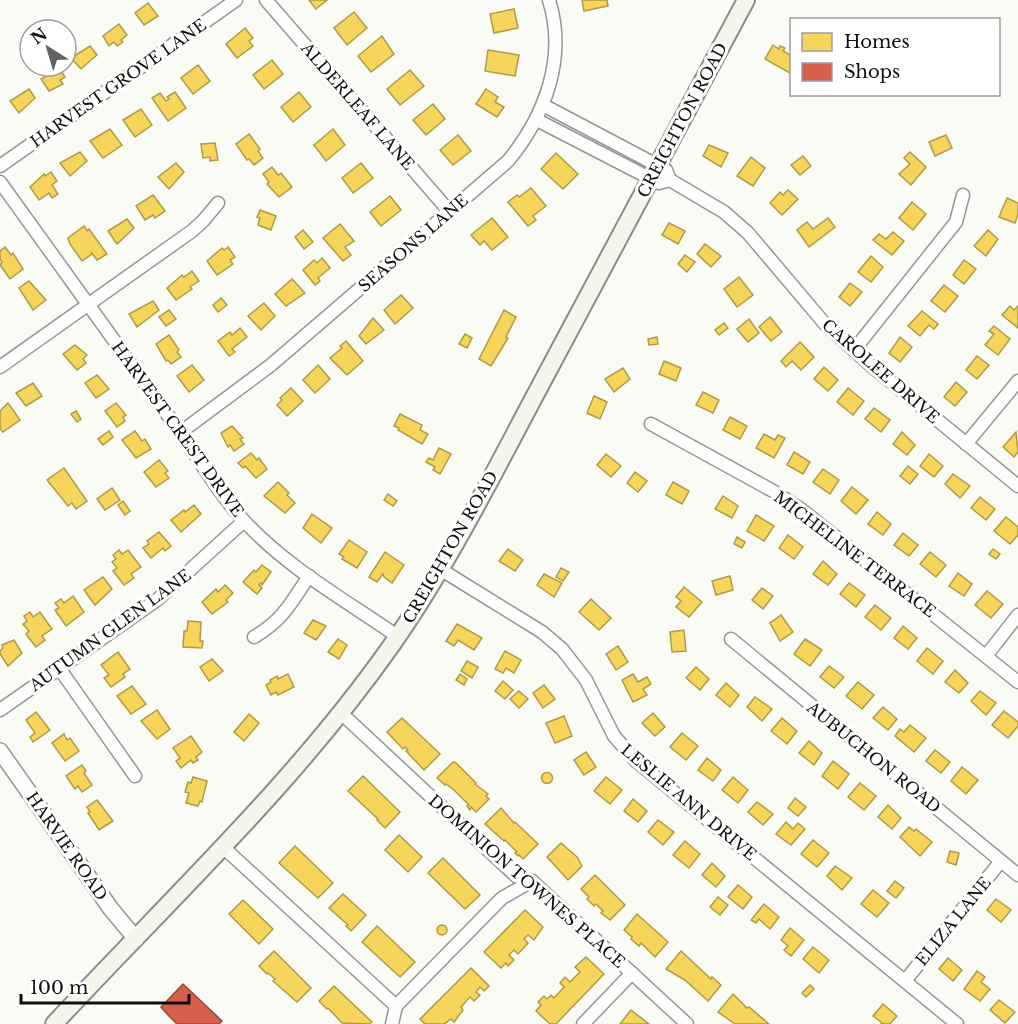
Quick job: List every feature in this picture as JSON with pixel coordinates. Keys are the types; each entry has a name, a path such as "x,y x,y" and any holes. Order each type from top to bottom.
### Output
{"main road":[{"name":"CREIGHTON ROAD","path":"54,1024 277,789 341,713 397,636 440,569 488,483 746,0"}],"street":[{"name":"HARVEST GROVE LANE","path":"0,166 236,0"},
{"name":"ALDERLEAF LANE","path":"266,0 449,212"},
{"name":"SEASONS LANE","path":"181,432 271,365 508,161 537,120 548,95 555,49 554,26 549,0"},
{"path":"543,105 655,172"},
{"path":"537,120 655,172"},
{"name":"CAROLEE DRIVE","path":"655,172 659,183 670,180 737,222 763,249 819,316 854,350 1018,486"},
{"name":"HARVEST CREST DRIVE","path":"0,182 244,521 268,544 309,576 397,636"},
{"path":"854,350 956,222 963,195"},
{"path":"0,366 192,231 218,203"},
{"path":"966,444 1018,381"},
{"name":"MICHELINE TERRACE","path":"651,424 757,482 802,510 1018,682"},
{"name":"AUTUMN GLEN LANE","path":"0,710 158,599 244,521"},
{"name":"LESLIE ANN DRIVE","path":"440,569 542,632 562,649 586,680 614,736 636,761 957,1024"},
{"path":"254,637 272,626 282,616 309,576"},
{"path":"986,656 1018,615"},
{"name":"AUBUCHON ROAD","path":"731,639 1018,875"},
{"path":"59,668 135,776"},
{"name":"DOMINION TOWNES PLACE","path":"341,713 516,876 532,881 687,1024"},
{"name":"HARVIE ROAD","path":"0,751 111,909 136,939"},
{"path":"223,847 396,1006"},
{"name":"ELIZA LANE","path":"905,981 1001,861"},
{"path":"392,1024 396,1006 502,898 532,881"},
{"path":"583,1024 632,974"}],"building: Homes":[{"path":"309,0 327,0 316,9"},
{"path":"582,0 607,0 608,6 584,11"},
{"path":"148,3 158,16 144,25 135,13"},
{"path":"514,9 518,28 494,33 490,14"},
{"path":"354,12 367,28 347,45 334,28"},
{"path":"119,24 127,35 117,46 114,42 109,46 103,36"},
{"path":"245,28 253,38 249,41 253,46 237,58 226,44"},
{"path":"382,36 394,54 371,72 358,56"},
{"path":"773,45 779,49 780,46 785,48 783,51 790,55 790,73 765,59"},
{"path":"90,46 97,55 81,69 78,66 78,54"},
{"path":"488,50 519,55 515,76 485,71"},
{"path":"272,60 283,74 264,89 253,75"},
{"path":"198,65 210,81 193,94 181,78"},
{"path":"410,70 424,86 400,105 387,89"},
{"path":"63,78 60,80 63,84 49,91 41,79"},
{"path":"29,89 35,98 19,113 10,101"},
{"path":"486,89 498,97 495,102 504,107 497,117 476,104"},
{"path":"175,92 186,108 168,121 152,98 160,93 166,101 169,99 167,97"},
{"path":"299,92 311,107 293,122 281,107"},
{"path":"433,104 445,119 426,135 413,120"},
{"path":"141,109 152,125 135,137 123,120"},
{"path":"110,129 122,145 103,158 90,141"},
{"path":"333,129 345,145 326,161 314,145"},
{"path":"249,134 260,149 258,151 263,158 254,165 249,159 247,160 236,144"},
{"path":"458,135 471,151 453,165 440,150"},
{"path":"946,135 952,148 935,156 929,142"},
{"path":"215,143 218,160 210,161 210,157 203,158 201,144"},
{"path":"709,145 728,153 721,167 703,156"},
{"path":"80,152 87,161 70,176 60,163"},
{"path":"910,152 926,167 911,185 899,174 910,164 904,158"},
{"path":"556,153 578,174 563,189 541,169"},
{"path":"803,156 811,166 800,175 791,165"},
{"path":"751,157 765,168 753,186 737,176"},
{"path":"176,163 184,172 169,189 158,177"},
{"path":"361,163 373,178 353,193 342,178"},
{"path":"272,167 278,175 281,173 292,187 279,197 267,184 269,182 263,174"},
{"path":"51,172 57,181 52,185 58,194 52,198 49,193 39,200 30,187 44,174 45,176"},
{"path":"531,188 546,206 533,216 536,220 528,226 508,202"},
{"path":"788,190 798,199 782,215 770,203 780,192 783,195"},
{"path":"153,195 165,211 155,218 153,215 145,220 136,206"},
{"path":"390,196 401,210 381,226 370,212"},
{"path":"1007,198 1018,203 1015,223 999,217"},
{"path":"912,202 926,214 913,230 899,218"},
{"path":"260,210 276,216 271,230 258,225 260,218 257,217"},
{"path":"492,218 508,237 492,250 484,241 480,245 471,235"},
{"path":"828,218 835,227 809,247 797,230 807,222 813,229"},
{"path":"127,219 134,228 117,244 108,231"},
{"path":"669,223 685,231 678,244 662,235"},
{"path":"340,224 354,241 345,247 351,255 343,261 323,238"},
{"path":"84,226 87,231 89,229 107,254 97,260 91,252 92,254 82,261 70,244 68,238"},
{"path":"303,230 313,242 304,249 295,237"},
{"path":"988,230 998,239 986,256 974,246"},
{"path":"893,232 904,241 892,255 873,240 879,234 886,239"},
{"path":"705,244 721,256 711,267 697,254"},
{"path":"5,247 11,255 13,253 23,269 10,279 0,265 2,262 0,251"},
{"path":"228,247 235,257 230,260 233,264 217,275 207,261 222,248 224,250"},
{"path":"685,255 695,262 687,272 678,264"},
{"path":"871,256 883,267 871,282 858,272"},
{"path":"322,258 330,268 318,278 320,281 315,285 303,270 314,260 317,263"},
{"path":"964,260 976,269 964,284 953,275"},
{"path":"192,271 199,281 176,300 167,288 182,275 184,277"},
{"path":"739,277 753,295 737,307 724,289"},
{"path":"292,279 305,293 286,306 275,294"},
{"path":"29,281 46,300 33,310 19,288"},
{"path":"850,283 862,292 850,306 839,297"},
{"path":"944,285 958,296 945,312 931,301"},
{"path":"401,295 413,308 395,324 384,310"},
{"path":"221,298 227,305 218,312 213,305"},
{"path":"153,301 159,310 137,327 129,314"},
{"path":"264,303 275,316 261,330 248,316"},
{"path":"1010,306 1014,310 1018,306 1018,328 1002,315"},
{"path":"169,310 176,319 166,326 159,317"},
{"path":"504,310 516,317 506,337 508,338 491,366 479,359"},
{"path":"922,311 938,324 934,329 929,325 920,336 908,326"},
{"path":"770,317 782,332 771,341 759,327"},
{"path":"373,318 384,330 366,344 359,336"},
{"path":"749,319 759,333 748,342 737,329"},
{"path":"724,323 728,328 719,335 715,330"},
{"path":"994,326 1010,339 998,355 985,345 994,334 989,331"},
{"path":"240,328 247,337 232,349 235,352 229,356 218,341 230,332 232,335"},
{"path":"465,334 472,338 467,348 459,344"},
{"path":"169,335 181,357 171,364 168,360 166,361 156,344"},
{"path":"657,337 658,344 649,345 648,339"},
{"path":"900,337 912,347 900,362 889,353"},
{"path":"346,341 363,361 347,375 330,358 342,348 340,346"},
{"path":"800,342 814,357 801,370 792,361 786,367 781,361"},
{"path":"75,345 87,355 83,359 86,363 77,370 63,354"},
{"path":"977,356 989,365 977,379 966,370"},
{"path":"664,361 681,368 676,381 659,374"},
{"path":"192,365 204,380 189,392 177,376"},
{"path":"318,365 330,379 315,393 303,380"},
{"path":"824,367 838,380 828,391 814,379"},
{"path":"623,368 630,379 614,392 605,379"},
{"path":"97,375 109,389 96,398 85,383"},
{"path":"956,382 967,392 955,406 944,397"},
{"path":"33,383 42,396 26,406 16,393"},
{"path":"291,388 303,401 287,416 277,405 282,400 280,398"},
{"path":"848,388 864,401 853,415 837,402"},
{"path":"703,392 719,400 713,413 696,405"},
{"path":"594,396 607,402 600,419 587,413"},
{"path":"8,403 20,420 3,432 0,429 0,411"},
{"path":"116,403 126,415 123,417 125,421 117,427 105,411"},
{"path":"874,408 890,420 881,432 865,419"},
{"path":"76,411 81,419 77,422 71,414"},
{"path":"400,414 422,425 420,430 428,434 422,444 394,426"},
{"path":"730,417 747,426 740,439 723,430"},
{"path":"232,426 243,438 240,439 244,444 234,451 230,445 228,447 221,433"},
{"path":"109,431 113,437 103,445 98,439"},
{"path":"135,431 142,441 145,439 151,449 136,458 122,440"},
{"path":"902,432 915,445 907,455 893,444"},
{"path":"1016,432 1018,452 1014,457 1003,447"},
{"path":"764,434 775,440 778,435 785,438 774,458 756,448"},
{"path":"439,448 451,454 440,474 433,470 435,467 426,462 429,458 433,460"},
{"path":"794,452 810,462 803,474 787,465"},
{"path":"251,453 257,460 259,458 267,469 256,478 245,466 243,468 238,463"},
{"path":"606,454 621,466 611,477 597,465"},
{"path":"929,454 943,466 934,477 920,466"},
{"path":"159,460 168,471 165,473 169,478 156,487 144,472"},
{"path":"908,466 918,474 910,484 900,476"},
{"path":"64,468 87,501 76,509 72,503 68,506 47,480"},
{"path":"823,469 839,480 830,494 813,482"},
{"path":"635,472 647,481 638,492 627,483"},
{"path":"953,474 970,486 960,498 945,484"},
{"path":"278,482 295,503 285,513 264,496"},
{"path":"673,482 689,491 682,504 666,495"},
{"path":"852,487 868,500 856,514 841,501"},
{"path":"112,488 120,500 105,510 97,499"},
{"path":"388,494 397,501 393,506 384,500"},
{"path":"723,496 738,506 732,518 715,509"},
{"path":"980,497 995,509 986,520 971,508"},
{"path":"123,501 130,511 125,515 118,505"},
{"path":"194,505 201,514 181,532 171,520"},
{"path":"877,512 891,524 883,535 868,524"},
{"path":"312,514 332,528 321,543 303,528"},
{"path":"756,515 774,526 764,541 747,531"},
{"path":"1006,517 1018,527 1018,535 1010,544 994,531"},
{"path":"159,532 171,546 165,551 163,548 151,558 143,548 149,544 147,541"},
{"path":"903,533 918,545 909,556 894,545"},
{"path":"788,535 803,547 794,559 779,548"},
{"path":"737,537 745,542 742,548 734,544"},
{"path":"349,540 367,552 357,568 342,559 344,557 339,554"},
{"path":"508,549 523,560 515,571 499,561"},
{"path":"993,549 1000,554 996,559 989,554"},
{"path":"119,550 122,554 128,550 141,567 131,574 134,578 124,585 113,571 117,568 112,562 116,559 113,555"},
{"path":"385,552 404,565 392,583 383,574 377,582 369,577"},
{"path":"930,552 946,565 936,577 920,564"},
{"path":"823,561 837,574 828,585 813,574"},
{"path":"262,565 271,572 262,585 261,583 259,585 262,588 257,594 243,582"},
{"path":"561,568 569,572 563,581 556,577"},
{"path":"958,573 972,584 964,596 949,586"},
{"path":"544,574 562,583 554,597 537,585"},
{"path":"730,576 733,590 716,595 712,581"},
{"path":"103,577 112,589 95,605 84,590"},
{"path":"849,583 865,595 856,607 840,594"},
{"path":"225,585 233,593 226,600 228,602 212,614 202,602 216,589 218,592"},
{"path":"684,587 702,602 689,617 676,607 681,601 676,597"},
{"path":"762,588 773,596 763,609 752,600"},
{"path":"987,591 1003,604 991,618 975,605"},
{"path":"73,596 84,612 66,626 55,610 59,608 55,603 61,599 64,603"},
{"path":"591,599 611,618 599,630 579,612"},
{"path":"875,605 891,618 881,630 865,617"},
{"path":"30,612 33,617 40,612 52,629 42,636 45,640 36,647 26,634 29,631 23,624 27,621 24,616"},
{"path":"781,615 793,632 780,641 770,623"},
{"path":"313,620 326,626 316,640 304,633"},
{"path":"188,621 201,622 202,648 183,647 184,631 187,631"},
{"path":"457,624 482,638 474,650 458,640 454,646 446,641"},
{"path":"903,626 917,638 908,649 894,638"},
{"path":"684,630 686,651 672,652 670,632"},
{"path":"338,639 347,645 339,659 328,652"},
{"path":"805,639 822,650 810,666 794,654"},
{"path":"14,640 22,653 8,666 0,651 3,648 2,645"},
{"path":"618,646 628,662 616,670 606,654"},
{"path":"927,648 943,661 933,674 917,661"},
{"path":"505,651 521,660 514,673 506,668 503,673 495,669"},
{"path":"118,652 130,669 123,674 125,677 111,687 104,678 109,675 101,665"},
{"path":"212,659 223,671 209,681 200,667"},
{"path":"467,661 478,667 472,678 461,671"},
{"path":"829,666 844,677 834,688 820,677"},
{"path":"696,667 709,679 700,690 686,678"},
{"path":"955,670 968,683 959,693 945,682"},
{"path":"288,674 294,687 278,695 276,692 271,695 266,685 271,682 270,680"},
{"path":"460,674 467,679 464,685 456,680"},
{"path":"633,674 638,682 647,677 651,684 643,689 647,695 633,702 622,680"},
{"path":"503,681 513,690 505,699 495,691"},
{"path":"858,682 874,695 862,709 846,696"},
{"path":"726,683 739,695 730,707 716,695"},
{"path":"544,685 555,699 543,708 533,693"},
{"path":"132,686 146,704 131,714 117,696"},
{"path":"519,691 528,699 519,708 510,699"},
{"path":"980,691 996,703 986,715 971,701"},
{"path":"755,697 772,709 762,721 747,707"},
{"path":"883,707 897,719 888,730 873,718"},
{"path":"157,710 170,729 157,739 141,721"},
{"path":"1004,711 1018,722 1018,726 1008,738 992,725"},
{"path":"36,712 50,730 33,742 30,737 35,733 26,720"},
{"path":"653,713 665,727 655,736 642,723"},
{"path":"249,714 259,723 244,741 234,732"},
{"path":"564,716 572,736 555,743 546,723"},
{"path":"402,718 440,754 424,770 406,751 408,750 405,747 403,749 387,732"},
{"path":"782,718 797,731 787,744 771,731"},
{"path":"910,725 926,738 914,752 895,736 900,729 904,732"},
{"path":"682,733 698,746 686,760 670,747"},
{"path":"64,734 67,740 70,738 79,751 65,761 52,743"},
{"path":"191,736 202,752 196,757 198,760 193,763 191,760 181,768 176,761 180,758 173,748"},
{"path":"809,741 822,753 814,765 799,753"},
{"path":"935,750 950,762 941,773 926,761"},
{"path":"586,752 596,767 584,775 574,760"},
{"path":"707,758 721,770 713,781 698,770"},
{"path":"833,761 849,774 838,789 822,776"},
{"path":"453,762 488,794 486,796 489,799 476,812 471,807 470,810 467,806 469,805 454,790 437,778"},
{"path":"82,765 92,785 82,792 78,786 75,789 66,776"},
{"path":"962,767 978,780 966,794 951,781"},
{"path":"547,773 551,774 551,782 547,783 543,782 542,778 543,774"},
{"path":"363,776 400,812 385,828 348,791"},
{"path":"193,777 207,781 202,802 200,801 198,806 186,803 189,793 185,792 188,782 191,783"},
{"path":"606,777 622,790 610,804 594,791"},
{"path":"733,777 748,790 738,803 722,790"},
{"path":"860,783 876,796 864,810 848,797"},
{"path":"795,798 806,807 798,816 788,808"},
{"path":"633,799 647,811 638,822 624,811"},
{"path":"97,800 113,821 99,830 88,813 90,812 87,807"},
{"path":"757,802 773,814 763,825 748,812"},
{"path":"888,805 901,818 892,829 878,817"},
{"path":"501,808 538,844 523,859 485,824"},
{"path":"658,820 674,832 663,845 648,832"},
{"path":"786,822 793,829 798,823 805,829 791,845 776,834"},
{"path":"909,827 914,831 916,829 932,842 920,856 900,837"},
{"path":"399,835 422,857 408,872 385,850"},
{"path":"813,840 829,853 817,867 801,854"},
{"path":"685,841 700,854 689,868 673,855"},
{"path":"561,843 577,857 582,866 568,880 547,857"},
{"path":"295,846 333,883 318,898 279,863"},
{"path":"950,851 959,853 956,865 947,862"},
{"path":"443,858 480,895 465,909 428,873"},
{"path":"712,863 725,876 716,887 702,875"},
{"path":"835,866 852,878 842,890 827,876"},
{"path":"595,875 625,905 610,920 601,913 603,911 596,904 594,906 587,899 589,897 581,889"},
{"path":"895,881 904,888 896,898 887,891"},
{"path":"738,885 752,897 743,909 728,897"},
{"path":"873,890 889,903 877,917 861,904"},
{"path":"343,894 366,915 351,931 346,926 348,925 329,908"},
{"path":"718,897 728,905 720,915 710,907"},
{"path":"996,899 1011,910 1001,922 987,910"},
{"path":"243,900 273,929 259,944 229,914"},
{"path":"764,904 779,917 770,929 759,919 756,923 751,920"},
{"path":"525,910 543,927 534,940 528,935 524,939 528,943 518,954 514,950 509,955 514,960 508,966 506,963 501,968 484,952"},
{"path":"637,914 668,942 655,957 641,943 639,946 624,930"},
{"path":"442,925 447,930 442,935 437,930"},
{"path":"377,926 415,962 400,977 362,942"},
{"path":"790,928 804,940 791,956 784,950 788,946 781,940"},
{"path":"813,947 829,960 819,973 803,959"},
{"path":"274,951 311,988 297,1002 259,966"},
{"path":"681,951 711,979 712,977 721,985 708,1001 685,980 666,969"},
{"path":"586,957 604,974 556,1024 550,1024 536,1011 541,1005 538,1002 544,996 547,999 551,995 554,998 564,987 560,983 565,977 570,982 580,972 575,967"},
{"path":"948,958 962,970 953,981 939,969"},
{"path":"471,968 489,986 484,991 480,987 476,992 480,995 474,1001 470,997 461,1007 463,1010 454,1022 451,1019 444,1024 425,1024 420,1019"},
{"path":"977,971 985,977 981,982 990,989 980,1001 964,989"},
{"path":"810,985 814,989 806,997 802,993"},
{"path":"334,986 372,1022 369,1024 342,1023 327,1009 319,1001"},
{"path":"733,994 769,1024 735,1024 718,1012"},
{"path":"999,1000 1015,1012 1005,1023 990,1010"},
{"path":"883,1004 897,1016 890,1024 881,1024 873,1016"},
{"path":"631,1010 649,1024 620,1024"}],"building: Shops":[{"path":"183,984 222,1021 219,1024 177,1024 167,1014 161,1007"}]}
